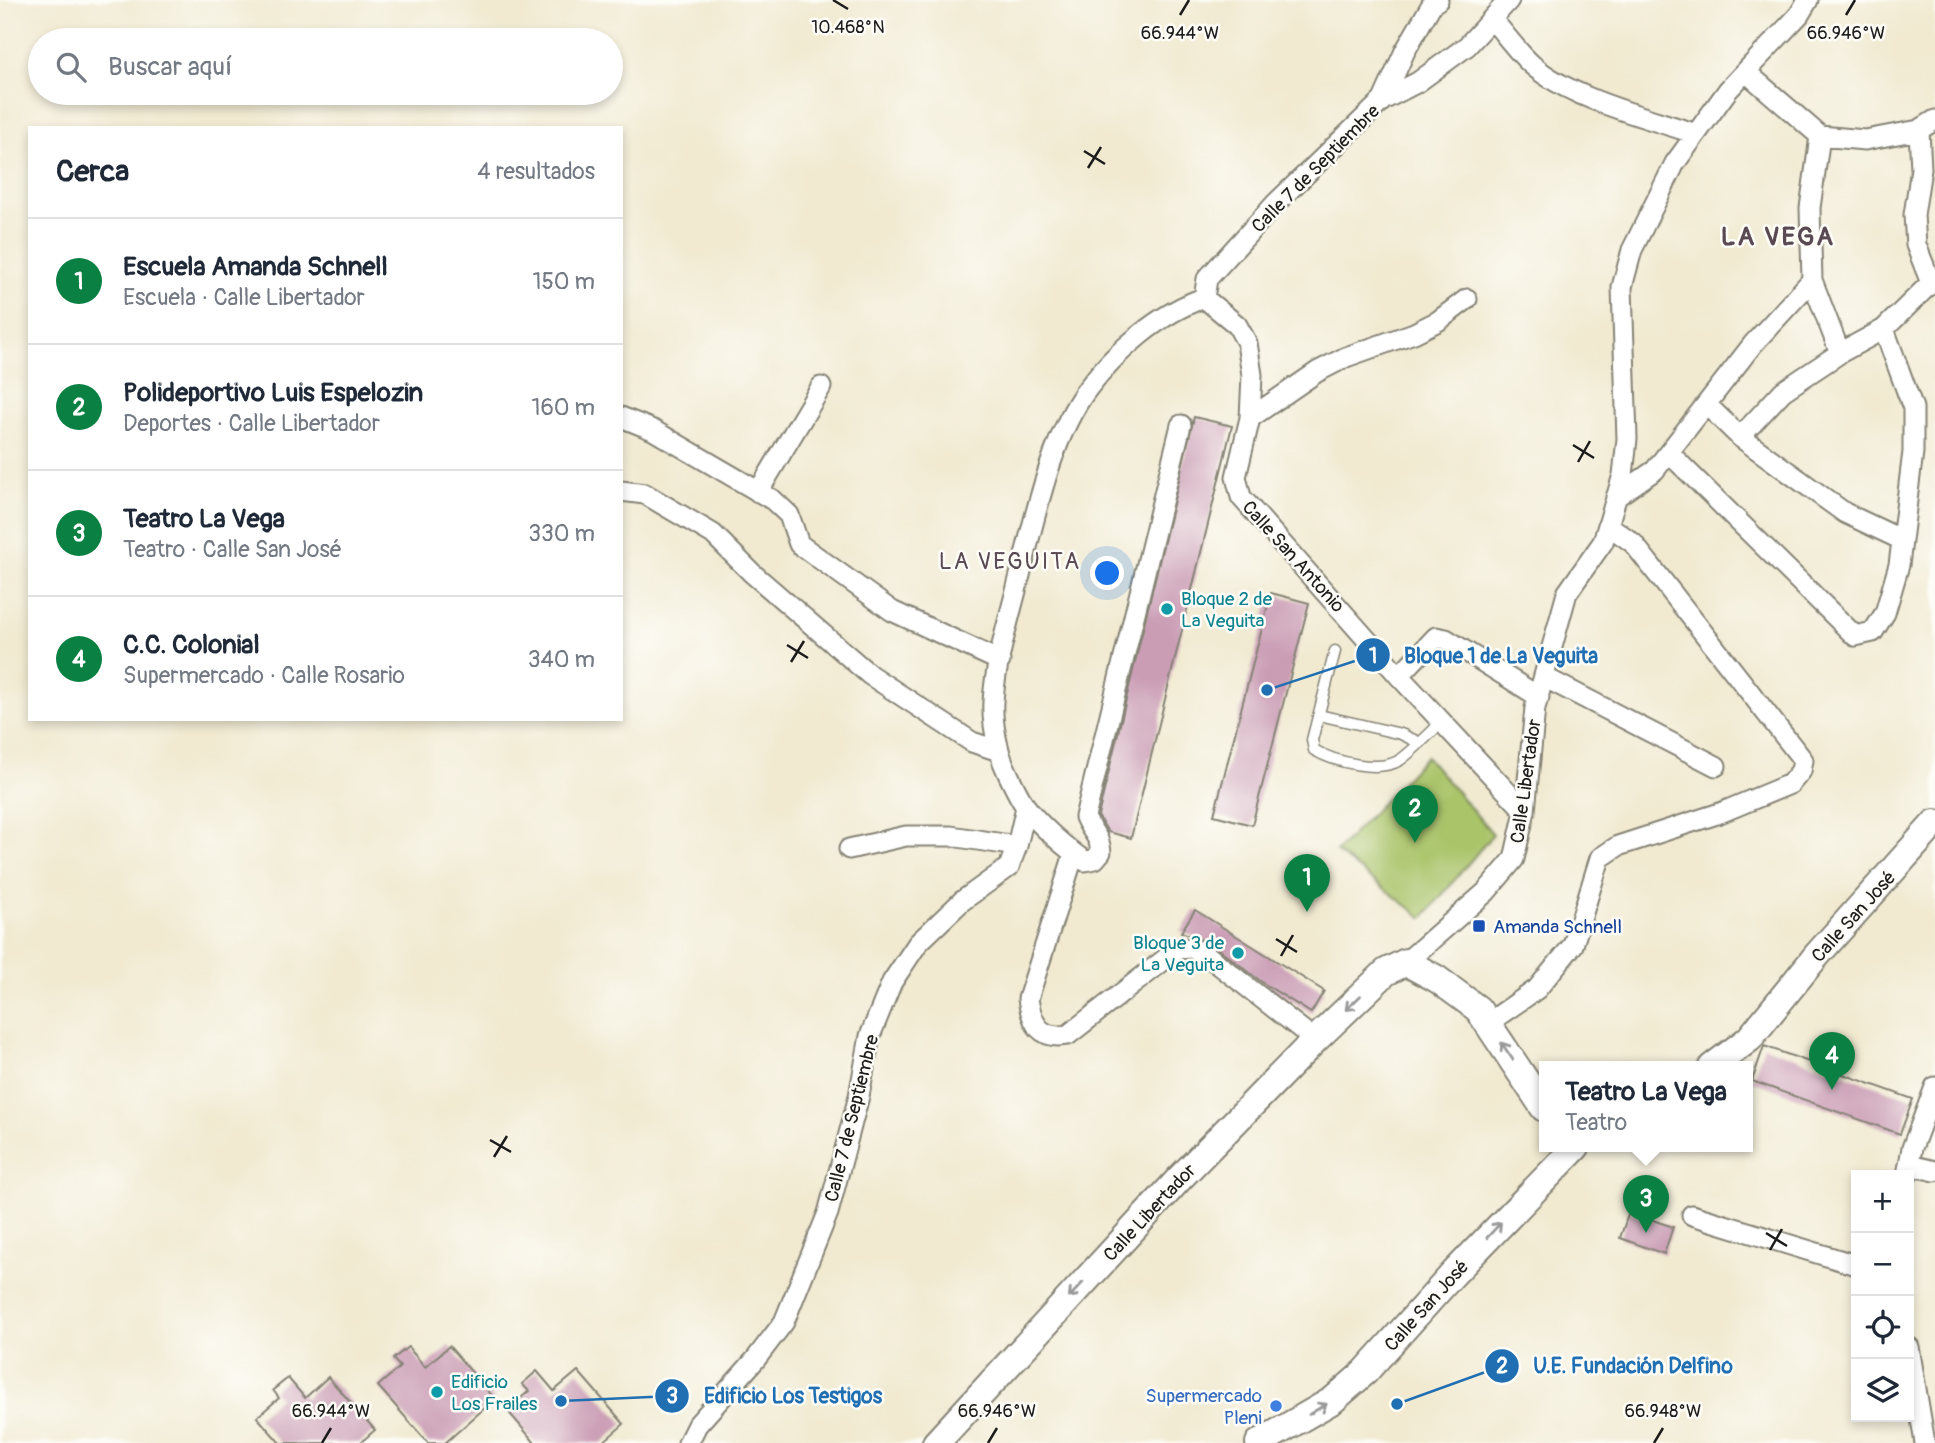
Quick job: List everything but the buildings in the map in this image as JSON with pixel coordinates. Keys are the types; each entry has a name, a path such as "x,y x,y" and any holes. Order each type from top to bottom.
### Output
{"street":[{"name":"Calle 7 de Septiembre","path":"1204,298 1206,279 1277,202 1383,100 1418,82 1466,46 1509,0"},
{"name":"Calle Libertador","path":"936,1443 1180,1178 1315,1040 1385,972 1406,962 1486,892 1514,859 1525,811 1535,708 1567,593 1603,542 1623,475 1627,439 1622,287 1637,239 1675,163 1728,90 1803,7 1822,0"},
{"path":"1383,100 1405,51 1434,1"},
{"path":"1492,19 1531,64 1557,82 1587,96 1696,134"},
{"path":"1740,437 1783,391 1840,353 1884,329 1933,281 1916,245 1914,215 1927,125 1865,140 1820,135 1746,72"},
{"path":"1820,135 1810,208 1812,280 1840,353"},
{"path":"1616,497 1654,470 1753,344 1812,280"},
{"path":"1181,425 1085,817 1100,841 1101,852 1095,859 1085,861 1074,854 1026,807 999,751 993,703 1000,661 1042,493 1068,419 1088,388 1147,330 1170,313 1204,298"},
{"name":"Calle San Antonio","path":"1204,298 1237,325 1247,343 1252,375 1250,418 1236,477 1241,497 1399,676 1525,811"},
{"path":"1250,418 1317,372 1346,357 1414,333 1438,321 1467,299"},
{"path":"1669,453 1855,636 1873,632 1885,613 1899,565 1913,453 1913,408 1884,329"},
{"path":"758,492 821,387"},
{"path":"1707,405 1740,437 1845,513 1902,540"},
{"path":"623,418 653,430 773,500 789,515 799,544 891,611 1000,661"},
{"path":"623,491 645,495 713,534 752,573 870,675 972,742 999,751"},
{"path":"1488,1023 1537,989 1573,944 1600,858 1618,846 1720,813 1790,784 1801,771 1803,760 1633,543 1608,525"},
{"path":"1399,676 1429,643 1436,638 1446,639 1539,697"},
{"path":"1544,677 1716,766"},
{"name":"Calle 7 de Septiembre","path":"688,1443 697,1425 755,1360 784,1322 828,1213 859,1096 870,1036 892,982 918,943 962,901 1009,867 1026,807"},
{"name":"Calle San José","path":"1720,1061 1749,1038 1817,955 1935,823"},
{"path":"849,849 906,836 950,836 1017,846"},
{"path":"1074,854 1028,999 1031,1017 1038,1029 1055,1037 1068,1035 1178,949 1191,948 1204,953 1315,1040"},
{"path":"1406,962 1437,979 1478,1009 1539,1099"},
{"path":"1908,1170 1912,1148 1935,1087"},
{"name":"Calle San José","path":"1259,1443 1333,1401 1365,1372 1454,1273 1569,1152"},
{"path":"1914,1170 1935,1171"},
{"path":"1692,1214 1851,1263"},
{"path":"1911,1359 1925,1443"}],"lane":[{"path":"1335,651 1312,740 1314,750 1325,757 1358,765 1384,765 1400,760 1442,722"},
{"path":"1319,715 1401,734 1418,743"}],"green space":[{"path":"1426,756 1493,834 1423,918 1336,852"}],"place":[{"name":"Bloque 2 de La Veguita","path":"1167,609"},
{"name":"Bloque 1 de La Veguita","path":"1267,690"},
{"name":"Polideportivo Luis Espelozin","path":"1415,843"},
{"name":"Escuela Amanda Schnell","path":"1307,912"},
{"name":"Amanda Schnell","path":"1479,926"},
{"name":"Bloque 3 de La Veguita","path":"1238,953"},
{"name":"C.C. Colonial","path":"1832,1090"},
{"name":"Teatro La Vega","path":"1646,1233"},
{"name":"Edificio Los Frailes","path":"437,1392"},
{"name":"Edificio Los Testigos","path":"561,1401"},
{"name":"U.E. Fundación Delfino","path":"1397,1404"},
{"name":"Supermercado Pleni","path":"1276,1406"}],"district":[{"name":"LA VEGA","path":"1778,236"},
{"name":"LA VEGUITA","path":"1010,561"}]}
